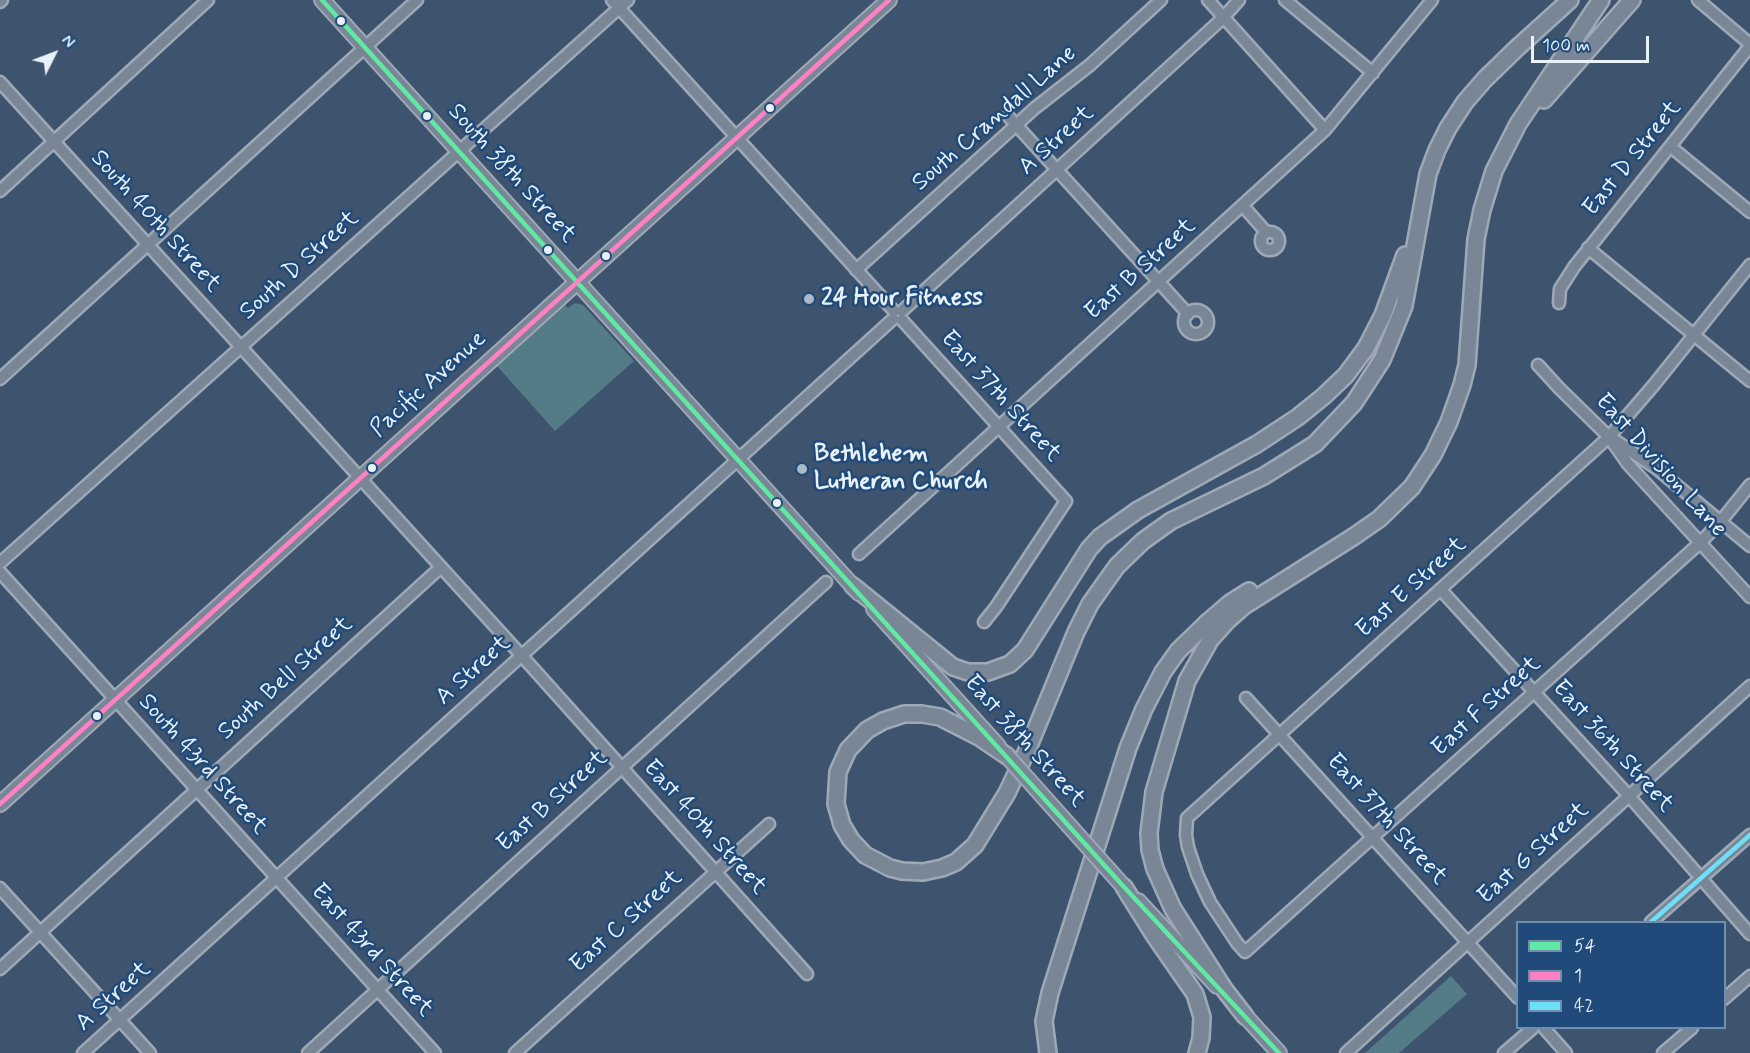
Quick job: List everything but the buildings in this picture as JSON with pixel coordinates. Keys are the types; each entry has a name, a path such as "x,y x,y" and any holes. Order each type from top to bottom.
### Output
{"highway":[{"path":"1540,26 1564,0"},
{"path":"1007,756 979,737 940,717 904,714 883,721 867,730 845,756 838,772 836,795 842,825 851,840 865,855 890,868 902,871 934,870 956,862 970,851 1007,793 1090,603 1117,566 1143,541 1171,521 1264,476 1315,444 1335,425 1364,389 1382,360 1404,306 1428,174 1453,119 1485,79 1570,0"},
{"path":"1245,1016 1224,989 1188,934 1163,890 1150,850 1149,833 1154,792 1187,681 1210,640 1244,606 1379,519 1412,487 1433,455 1449,422 1467,365 1476,239 1494,171 1508,141 1601,0"},
{"path":"1508,141 1632,0"},
{"path":"853,586 953,667 968,672 988,672 1010,664 1025,650 1089,549 1100,537 1138,510 1257,444 1298,417 1346,375 1366,348 1383,315 1423,198"},
{"path":"1048,1053 1044,1021 1048,999 1128,748 1163,672 1178,651 1230,603 1252,589 1353,537"},
{"path":"1124,886 1154,935 1195,994 1202,1017 1201,1038 1197,1053"}],"main road":[{"name":"South 38th Street","path":"322,0 738,459"},
{"name":"Pacific Avenue","path":"0,804 889,0"},
{"name":"East 38th Street","path":"738,459 1124,886 1279,1053"}],"street":[{"path":"0,191 208,0"},
{"path":"0,379 417,0"},
{"name":"South Crandall Lane","path":"856,270 1017,125 1090,65 1161,0"},
{"path":"1208,0 1325,130"},
{"name":"A Street","path":"83,1053 898,315 1223,18 1239,0"},
{"path":"1284,0 1373,73"},
{"name":"East B Street","path":"859,554 1325,130 1432,0"},
{"path":"1698,0 1750,45"},
{"name":"East 37th Street","path":"619,3 736,137 1066,501 984,622"},
{"name":"South D Street","path":"0,563 460,152 619,3"},
{"name":"East D Street","path":"1559,303 1558,294 1562,285 1588,248 1671,147 1750,45"},
{"name":"South 40th Street","path":"0,82 522,656"},
{"path":"1008,116 1188,314"},
{"path":"1671,147 1750,212"},
{"path":"1243,206 1266,232"},
{"path":"1588,248 1750,381"},
{"name":"East E Street","path":"1245,952 1237,944 1210,902 1197,874 1187,841 1188,818 1609,437 1750,265"},
{"name":"East Division Lane","path":"1538,365 1609,437 1628,464 1750,597"},
{"path":"1609,437 1642,458 1750,546"},
{"name":"East F Street","path":"1245,952 1701,542 1750,485"},
{"name":"South Bell Street","path":"0,969 441,567"},
{"name":"South 43rd Street","path":"0,572 276,878"},
{"name":"East B Street","path":"308,1053 826,582"},
{"name":"East 36th Street","path":"1441,590 1629,796 1750,934"},
{"name":"East 40th Street","path":"522,656 807,974"},
{"name":"East G Street","path":"1346,1053 1750,686"},
{"name":"East 37th Street","path":"1246,698 1516,996"},
{"name":"East C Street","path":"515,1053 769,824"},
{"path":"1652,921 1750,835"},
{"name":"East 43rd Street","path":"276,878 435,1053"},
{"path":"0,888 150,1053"},
{"path":"1726,998 1750,976"},
{"path":"1504,1053 1532,1029"},
{"path":"1545,1029 1566,1053"},
{"path":"1664,1053 1691,1029"}],"green space":[{"path":"575,303 583,305 634,361 555,431 497,366 565,305 568,308"},
{"path":"1451,976 1467,994 1399,1053 1365,1053"}],"transit line":[{"name":"54","path":"322,0 1124,887 1279,1053"},
{"name":"1","path":"0,804 889,0"},
{"name":"42","path":"1652,921 1750,835"}],"place":[{"name":"24 Hour Fitness","path":"809,299"},
{"name":"Bethlehem Lutheran Church","path":"802,469"}]}
